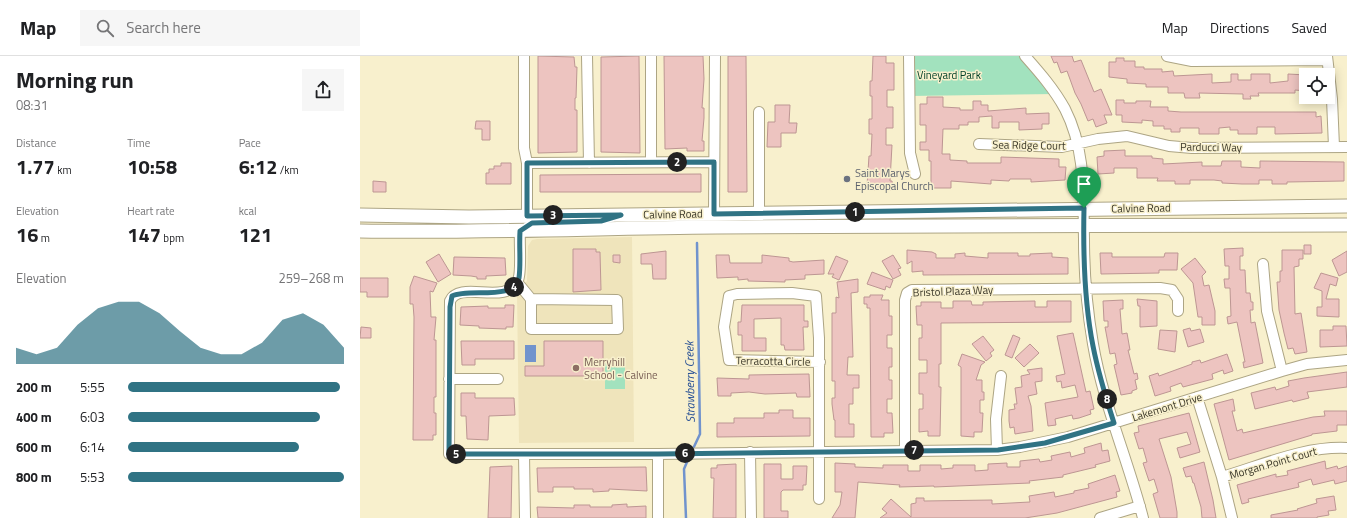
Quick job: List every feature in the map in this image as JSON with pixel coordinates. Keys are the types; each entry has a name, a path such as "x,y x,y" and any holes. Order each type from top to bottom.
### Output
{"main road":[{"name":"Calvine Road","path":"360,215 469,217 1084,208 1347,206"},
{"path":"1083,226 1092,217 1165,217 1181,207"},
{"path":"980,226 999,219 1075,219 1084,208"},
{"path":"683,227 694,221 748,221 758,213"},
{"path":"520,231 532,223 601,221 621,215"},
{"name":"Calvine Road","path":"360,231 520,231 683,227 1347,225"}],"street":[{"path":"524,56 524,148 527,163 527,216"},
{"path":"587,56 589,163"},
{"path":"651,56 651,162"},
{"path":"714,56 714,214"},
{"path":"909,56 910,153 915,174"},
{"path":"1025,56 1046,79 1056,94 1065,110 1078,144 1083,177 1083,226 1086,289 1093,346 1114,423 1143,518"},
{"path":"1167,56 1192,61 1227,58 1327,58 1332,99 1334,147"},
{"path":"758,213 759,112"},
{"name":"Parducci Way","path":"1078,144 1098,139 1127,136 1187,148 1347,147"},
{"name":"Sea Ridge Court","path":"979,144 1062,147 1078,144"},
{"path":"527,163 714,162"},
{"path":"498,379 450,379 450,307 452,296 464,292 495,293 509,290 517,282 519,279 520,231"},
{"path":"1263,264 1267,311 1282,371"},
{"path":"517,282 531,299 531,329 618,329 617,300 531,299"},
{"path":"1086,289 1160,288 1172,290 1178,300 1178,311"},
{"name":"Bristol Plaza Way","path":"905,450 905,300 907,293 912,290 1086,289"},
{"name":"Terracotta Circle","path":"819,499 820,362 816,296 792,293 737,294 729,296 724,327 728,360 820,362"},
{"name":"Lakemont Drive","path":"450,379 449,454 658,454 703,452 998,450 1045,443 1307,364 1347,360"},
{"path":"998,450 996,418 1001,376"},
{"path":"1197,397 1222,477 1232,518"},
{"name":"Morgan Point Court","path":"1222,477 1303,452 1320,449 1347,448"},
{"path":"750,452 750,518"},
{"path":"524,454 525,518"},
{"path":"658,454 658,518"},
{"path":"1100,518 1140,506"}],"shaded area":[{"name":"Merryhill School - Calvine","path":"632,237 634,442 519,443 517,292 527,281 528,246 532,240 537,239"}],"green space":[{"name":"Vineyard Park","path":"909,56 1025,56 1056,94 909,96"},
{"path":"605,363 625,363 625,389 605,389"}],"water":[{"path":"525,345 536,345 536,362 525,362"}],"building":[{"path":"538,56 574,57 575,67 577,67 575,110 577,110 577,152 538,153"},
{"path":"639,56 640,153 601,152 601,57"},
{"path":"664,56 703,56 704,79 702,108 704,108 704,118 702,141 704,141 704,151 687,151 687,148 665,149"},
{"path":"728,56 746,56 747,192 728,192"},
{"path":"873,56 886,56 886,63 894,63 894,90 887,90 887,107 893,107 893,128 886,128 886,145 892,145 890,181 892,181 893,190 871,190 871,186 867,186 869,156 871,156 872,134 869,134 869,119 872,119 872,96 870,96 870,81 872,81"},
{"path":"1051,56 1072,56 1074,62 1081,60 1094,92 1101,89 1112,115 1104,115 1107,123 1096,127 1093,119 1088,121 1067,71 1061,73 1057,62 1054,63"},
{"path":"1116,58 1124,58 1124,61 1135,61 1135,67 1144,67 1144,69 1162,69 1162,72 1173,71 1174,76 1212,74 1212,83 1231,82 1231,74 1238,74 1238,80 1251,80 1251,74 1270,74 1270,83 1288,81 1288,74 1299,75 1299,90 1295,90 1295,93 1258,93 1259,96 1250,96 1251,99 1243,99 1243,94 1199,93 1200,98 1185,98 1184,93 1168,93 1168,87 1146,87 1146,84 1127,83 1127,79 1109,77 1109,62 1116,62"},
{"path":"927,97 943,97 943,107 960,108 960,110 973,110 973,101 981,101 981,105 988,105 988,111 1026,108 1026,114 1049,113 1049,124 1042,124 1042,129 1019,130 1019,122 999,122 999,128 992,128 992,116 979,117 979,122 968,122 968,125 959,125 959,129 943,129 942,154 950,154 950,160 967,161 967,163 1001,163 1001,157 1059,159 1059,167 1066,167 1065,180 1031,182 1031,179 1010,179 1009,181 991,180 991,184 951,181 951,188 931,188 931,161 929,161 929,150 920,150 920,142 926,142 926,125 920,125 920,104 927,104"},
{"path":"1116,100 1124,100 1124,103 1151,101 1150,107 1168,107 1168,111 1181,112 1316,112 1316,117 1321,116 1322,133 1275,134 1275,127 1257,127 1257,134 1238,134 1238,130 1230,130 1230,127 1219,128 1219,134 1199,134 1199,128 1180,128 1180,132 1171,132 1171,129 1164,129 1164,126 1153,126 1153,121 1142,120 1142,123 1122,122 1122,115 1116,115"},
{"path":"775,105 790,105 789,123 797,123 796,133 781,133 781,147 767,147 768,122 775,122"},
{"path":"476,121 490,121 490,140 482,140 482,129 475,129"},
{"path":"1125,150 1125,156 1152,156 1152,158 1163,159 1163,164 1202,162 1202,166 1221,166 1222,161 1241,161 1241,167 1260,168 1260,161 1344,162 1344,181 1287,182 1287,184 1272,184 1272,180 1259,180 1259,184 1242,184 1222,183 1222,181 1214,180 1190,180 1190,184 1175,184 1175,181 1157,181 1158,178 1137,178 1137,168 1114,168 1114,173 1098,174 1097,157 1104,156 1104,151"},
{"path":"501,163 511,163 511,184 486,184 486,173 489,173 489,169 494,169 494,166 501,166"},
{"path":"701,174 701,192 540,192 540,175"},
{"path":"373,181 386,182 386,192 373,192"},
{"path":"1304,245 1311,245 1311,254 1304,254"},
{"path":"1243,248 1243,256 1240,256 1240,270 1245,270 1246,293 1250,293 1251,302 1253,302 1253,310 1250,310 1251,323 1255,322 1263,363 1244,368 1243,362 1245,362 1237,322 1228,324 1227,317 1231,316 1230,288 1225,288 1224,279 1229,279 1229,266 1225,266 1224,249"},
{"path":"573,249 596,249 596,252 600,252 601,290 573,292"},
{"path":"907,250 932,252 936,254 936,258 955,258 955,254 965,253 965,256 988,258 988,253 1018,253 1018,256 1030,256 1030,254 1052,253 1052,257 1068,258 1068,274 923,275 923,271 912,272 912,261 907,264"},
{"path":"1282,250 1303,250 1303,259 1299,259 1299,266 1294,267 1295,314 1301,313 1307,352 1295,354 1293,348 1288,349 1284,333 1279,310 1277,282 1280,282 1280,271 1282,271"},
{"path":"666,251 666,279 653,279 652,264 641,264 641,254"},
{"path":"1347,251 1347,272 1339,276 1332,260"},
{"path":"1100,253 1112,253 1112,257 1164,257 1165,253 1178,253 1177,270 1159,270 1159,273 1101,274"},
{"path":"439,254 451,274 438,282 426,262"},
{"path":"613,255 620,255 620,263 613,262"},
{"path":"716,255 729,255 730,263 762,263 762,255 789,258 789,261 793,262 824,260 824,274 805,275 805,279 785,280 785,282 748,281 748,279 738,280 738,277 717,278"},
{"path":"893,255 901,268 898,269 901,275 893,279 882,261"},
{"path":"836,256 848,261 839,280 832,277 834,274 828,274"},
{"path":"454,257 505,258 506,275 486,276 486,279 477,279 477,277 471,276 453,275"},
{"path":"1195,258 1206,272 1202,276 1204,286 1209,285 1215,311 1215,325 1202,325 1202,317 1198,317 1193,283 1181,269"},
{"path":"872,272 893,280 890,288 886,286 885,290 867,284"},
{"path":"1321,273 1338,278 1336,286 1330,284 1326,299 1339,299 1339,317 1317,316 1317,307 1322,307 1322,291 1314,288"},
{"path":"414,276 437,283 433,292 430,291 431,317 436,317 434,340 436,340 436,397 434,397 434,413 436,413 436,435 433,435 433,440 413,440 414,317 413,304 410,304 410,287"},
{"path":"360,278 388,278 388,297 367,297 367,292 360,292"},
{"path":"858,279 858,292 851,293 853,357 848,357 847,375 859,375 859,388 853,388 853,404 849,404 849,424 854,424 854,437 835,437 835,420 832,404 832,398 835,398 835,381 832,381 832,313 836,313 836,297 839,298 837,282"},
{"path":"870,295 883,295 881,300 889,300 889,316 892,316 892,335 887,335 887,348 892,348 892,367 889,367 889,380 892,380 892,399 887,399 887,413 892,413 893,433 884,433 884,437 871,437 870,308 867,308 867,304 864,304 864,297 870,297"},
{"path":"1137,299 1157,301 1157,326 1140,327 1140,306 1138,306"},
{"path":"1123,300 1123,309 1120,309 1122,334 1127,333 1130,350 1128,350 1134,374 1137,373 1138,379 1135,380 1137,389 1132,391 1132,393 1121,395 1114,365 1117,364 1115,353 1110,354 1105,327 1108,327 1108,321 1104,321 1103,301"},
{"path":"953,301 971,301 972,305 983,305 983,302 1035,301 1035,307 1047,307 1047,301 1071,301 1071,322 941,323 941,364 939,364 939,387 941,387 940,436 928,436 928,431 919,432 919,409 923,409 923,394 919,394 919,373 927,373 927,360 919,360 919,338 922,338 922,325 917,325 916,306 921,306 921,302 941,302 941,308 953,308"},
{"path":"505,305 514,305 513,327 506,327 506,329 479,328 479,326 460,325 461,307 488,306 488,308 505,308"},
{"path":"742,305 804,305 804,321 808,321 808,327 803,327 804,350 785,350 784,345 781,345 781,318 754,319 754,338 766,338 766,351 742,351 742,335 738,335 738,322 741,322"},
{"path":"1333,326 1346,326 1347,346 1320,347 1320,330 1333,330"},
{"path":"361,327 371,328 371,338 360,338"},
{"path":"1190,328 1191,331 1200,329 1204,342 1188,347 1183,330"},
{"path":"1160,330 1177,331 1175,352 1158,349"},
{"path":"1073,333 1086,392 1090,391 1094,409 1090,410 1091,414 1079,418 1073,419 1072,415 1055,419 1056,425 1048,426 1045,403 1078,397 1075,385 1062,388 1061,381 1057,382 1056,376 1065,374 1057,336"},
{"path":"1013,335 1020,338 1012,358 1005,355"},
{"path":"983,336 994,350 990,353 992,356 986,361 972,344"},
{"path":"461,341 514,341 514,359 475,359 475,365 462,365"},
{"path":"544,341 603,341 603,376 525,376 525,366 544,366"},
{"path":"1030,344 1039,353 1024,367 1015,358"},
{"path":"962,354 985,362 981,365 976,380 982,380 982,392 984,392 984,400 980,400 980,413 983,413 982,432 974,432 974,437 961,436 961,367 958,365"},
{"path":"1227,354 1233,371 1224,374 1223,370 1212,374 1213,379 1183,387 1181,383 1170,387 1171,391 1155,396 1149,376 1158,373 1159,376 1192,364 1192,362 1200,360 1201,363"},
{"path":"1042,368 1042,381 1035,382 1037,394 1028,396 1031,406 1033,431 1015,434 1014,427 1010,428 1009,410 1015,409 1014,404 1017,404 1015,388 1022,387 1021,376 1030,374 1027,370"},
{"path":"1347,372 1347,387 1307,392 1309,398 1293,402 1292,400 1255,409 1251,393 1275,387 1276,390 1289,386 1288,381"},
{"path":"809,374 810,397 797,397 796,393 765,394 749,392 731,393 731,396 718,396 717,378 749,379 749,375"},
{"path":"461,393 475,393 475,398 514,398 515,415 489,416 488,440 467,439 466,416 461,416"},
{"path":"1233,399 1235,411 1232,411 1237,431 1242,429 1243,433 1313,417 1325,416 1324,411 1347,411 1347,425 1337,425 1337,431 1312,434 1229,460 1214,404"},
{"path":"779,410 793,410 793,418 810,418 810,436 717,437 717,423 734,423 734,418 764,418 764,413 779,413"},
{"path":"1189,413 1200,452 1180,458 1177,448 1191,444 1187,432 1159,439 1171,477 1177,512 1177,518 1160,518 1153,494 1158,492 1154,479 1149,481 1143,463 1147,462 1143,448 1139,449 1134,433 1139,432 1138,426"},
{"path":"1101,443 1102,451 1108,450 1110,461 1095,465 1096,467 1063,475 1063,477 1029,481 1030,483 899,487 900,485 858,482 855,518 832,518 840,505 842,492 835,492 835,463 855,464 855,467 883,468 883,465 908,465 908,471 920,471 920,465 941,465 941,469 953,468 953,465 975,465 975,471 988,470 988,464 1007,463 1007,467 1020,467 1020,461 1039,459 1040,462 1052,460 1051,456 1070,452 1071,457 1085,453 1084,448"},
{"path":"1325,461 1326,469 1337,466 1338,469 1347,466 1347,481 1335,484 1334,480 1313,485 1311,479 1298,483 1299,487 1248,499 1249,502 1242,504 1237,485 1276,474 1276,477 1288,475 1287,471"},
{"path":"1204,462 1216,518 1202,518 1201,507 1194,483 1191,476 1186,477 1183,468"},
{"path":"736,464 736,518 713,518 714,478 711,478 711,468 717,468 717,465"},
{"path":"764,464 781,464 781,479 793,479 793,466 807,466 806,485 803,485 803,490 783,490 781,492 781,511 788,511 788,518 764,518"},
{"path":"512,466 511,518 488,518 490,467"},
{"path":"646,467 647,491 609,489 609,491 593,492 593,489 553,487 553,492 538,492 537,468"},
{"path":"1115,475 1120,491 1116,492 1117,497 1057,513 1025,518 880,518 887,513 882,509 891,499 911,517 911,504 916,503 916,498 924,498 924,501 992,500 992,504 1030,502 1029,496 1054,492 1055,497 1074,493 1074,491 1089,488 1088,484"},
{"path":"1334,496 1336,510 1328,511 1329,515 1317,518 1271,518 1271,515 1298,510 1297,509 1317,503 1316,499"},
{"path":"627,504 627,507 646,506 646,518 538,518 537,507 574,508 574,505 590,505 590,507 612,507 612,505"}],"waterway":[{"name":"Strawberry Creek","path":"692,451 700,434 697,243"},
{"name":"Strawberry Creek","path":"686,518 684,469 690,455"}],"place":[{"name":"Saint Marys Episcopal Church","path":"847,179"},
{"name":"Merryhill School - Calvine","path":"576,368"}],"route":[{"path":"714,162 714,214 1084,208 1084,268 1089,320 1101,380 1114,423 1068,438 998,450 658,454 449,454 450,301 452,296 464,292 495,293 509,290 514,287 519,279 520,231 526,225 538,222 601,221 609,220 621,215 527,216 527,163 714,162"}]}
